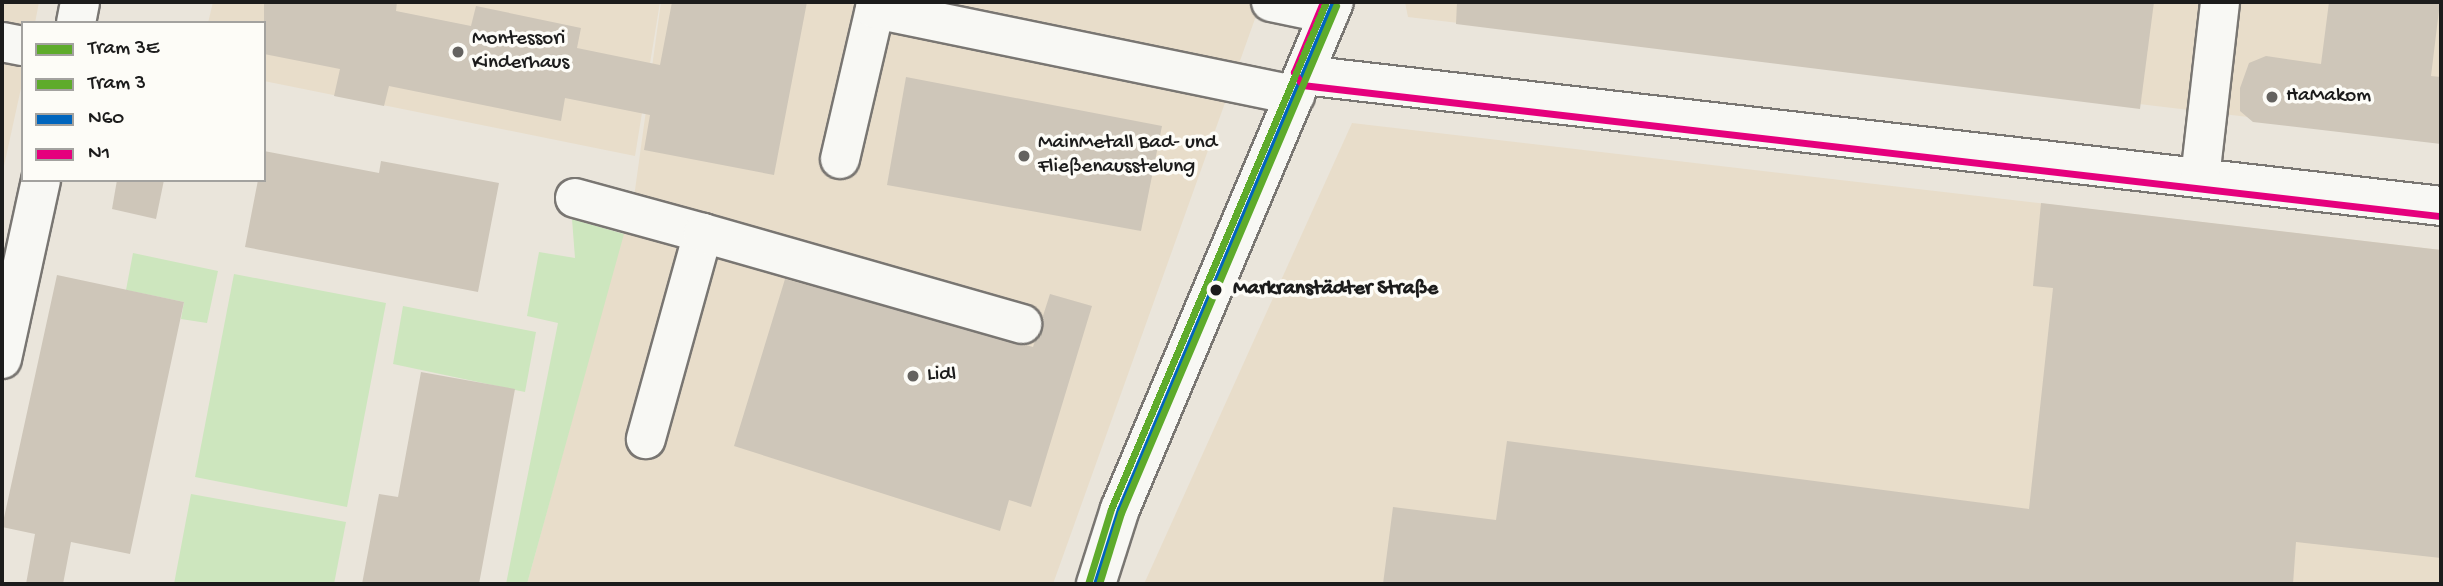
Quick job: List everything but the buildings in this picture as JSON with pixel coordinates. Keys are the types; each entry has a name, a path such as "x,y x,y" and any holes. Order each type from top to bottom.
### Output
{"street":[{"path":"76,21 80,2"},
{"path":"1096,584 1120,509 1331,8 1270,2"},
{"path":"2200,178 2220,2"},
{"path":"841,159 875,9 1299,85 2200,178 2441,206"},
{"path":"2,42 21,47"},
{"path":"2,359 13,251 40,182"},
{"path":"575,198 1022,324"},
{"path":"646,439 703,233"}],"shaded area":[{"path":"2,2 39,2 35,21 21,21 21,88 2,175"},
{"name":"Montessori Kinderhaus","path":"213,2 660,2 635,156 266,81 266,21 208,21"},
{"path":"661,2 1261,2 1053,584 527,584 635,190"},
{"path":"1405,2 2441,2 2441,140 1408,17"},
{"path":"1352,123 2441,250 2441,584 1144,584"}],"green space":[{"path":"572,219 624,234 527,584 506,584 558,323 527,316 539,252 575,258"},
{"path":"133,253 218,271 207,323 181,319 184,302 126,290"},
{"path":"234,274 386,303 347,507 195,477"},
{"path":"403,306 536,332 525,392 393,364"},
{"path":"191,494 346,522 334,584 174,584"}],"tram line":[{"name":"3E","path":"1088,584 1111,509 1326,2"},
{"name":"3","path":"1099,584 1121,513 1336,6"}],"transit line":[{"name":"N1","path":"1323,2 1294,72 1302,85 2440,216"},
{"name":"N60","path":"1096,584 1120,509 1334,2"}],"place":[{"name":"Montessori Kinderhaus","path":"458,52"},
{"name":"HaMakom","path":"2272,97"},
{"name":"MainMetall Bad- und Fließenausstelung","path":"1024,156"},
{"name":"Markranstädter Straße","path":"1216,290"},
{"name":"Lidl","path":"913,376"}]}
